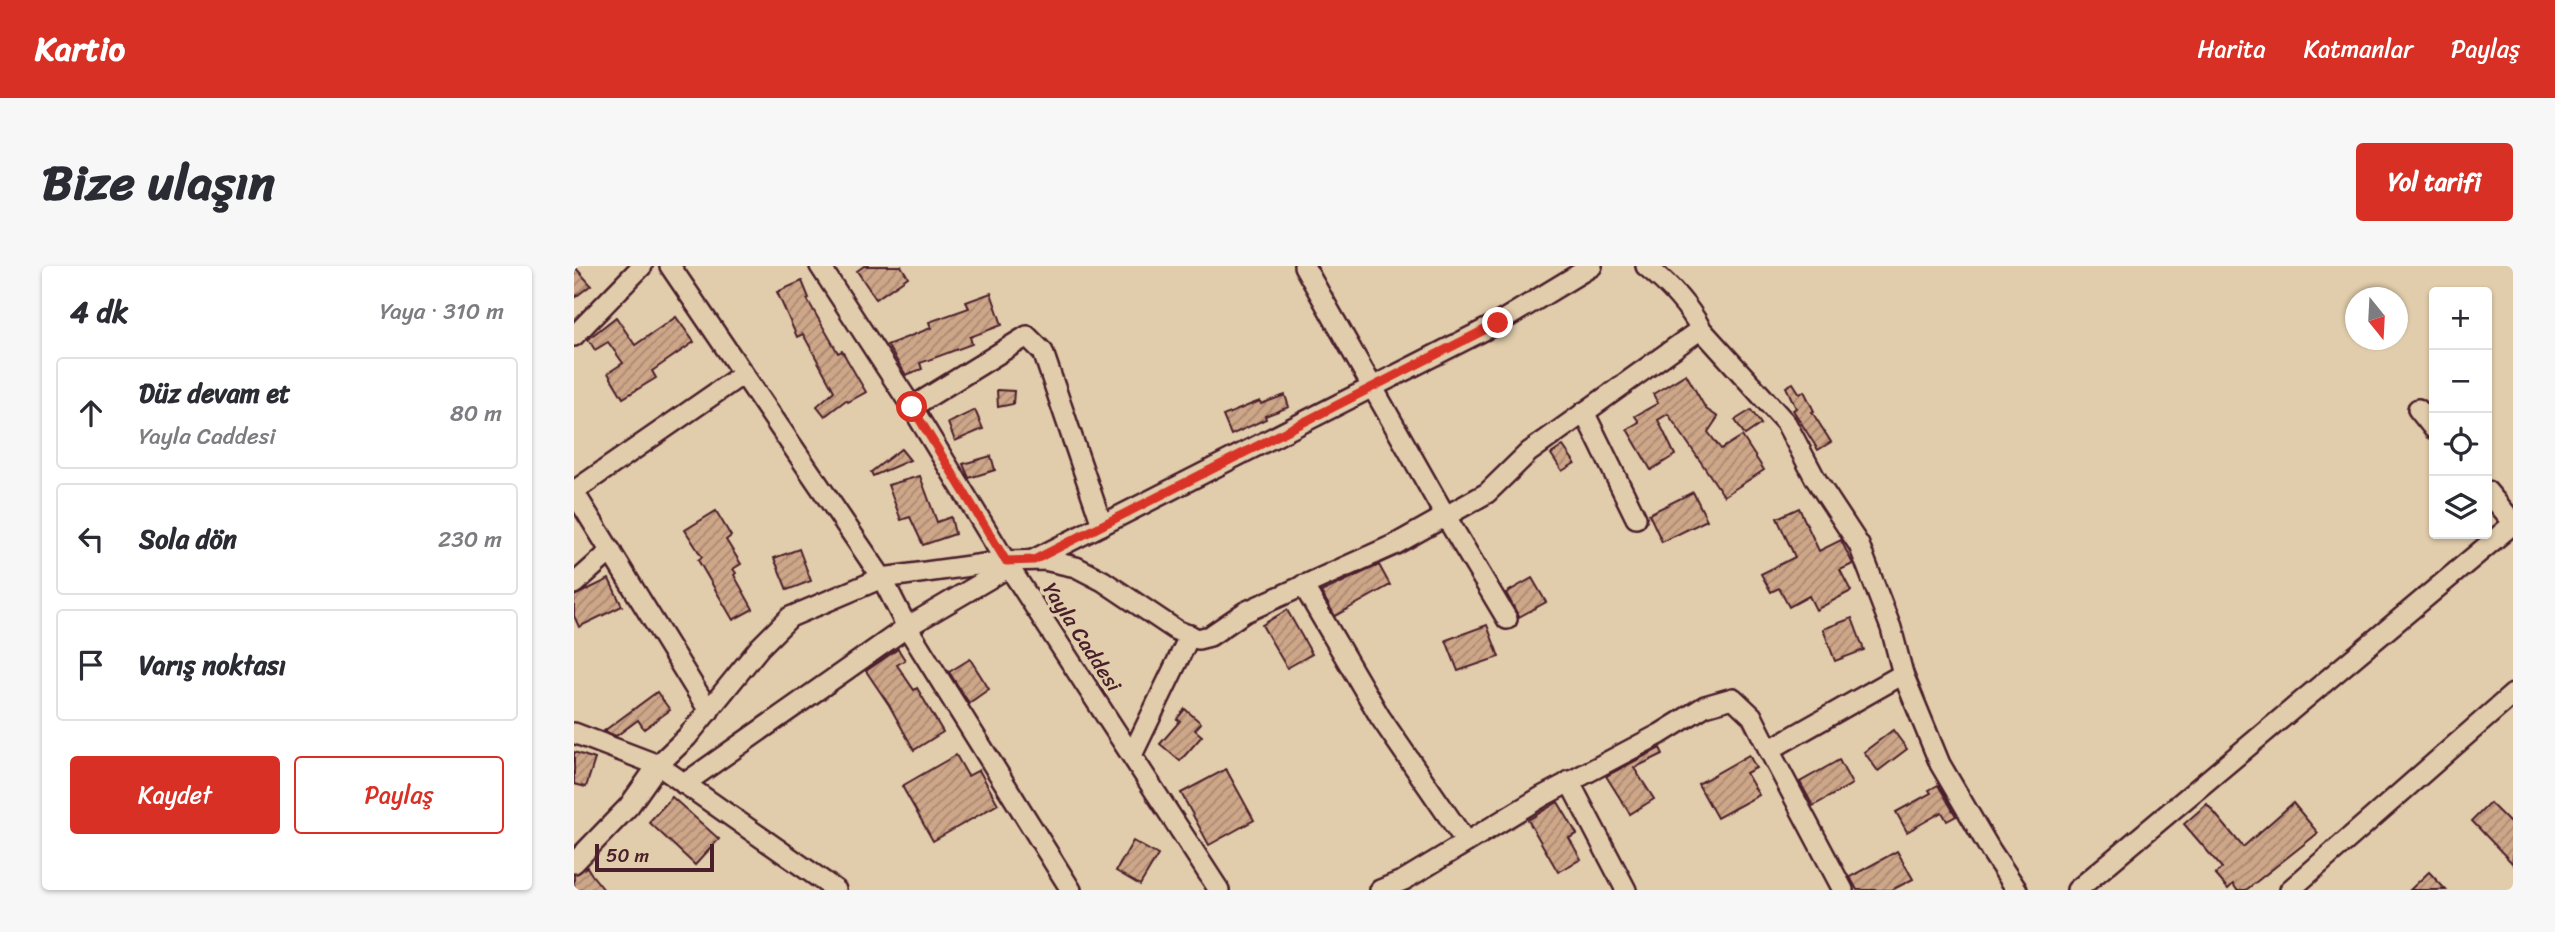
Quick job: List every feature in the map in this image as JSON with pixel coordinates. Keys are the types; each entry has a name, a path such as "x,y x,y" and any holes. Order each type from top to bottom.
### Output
{"street":[{"path":"574,336 642,266"},
{"path":"670,266 883,578 907,627 1071,890"},
{"name":"Yayla Caddesi","path":"820,266 912,407 1008,564 1220,890"},
{"path":"1304,266 1507,619"},
{"path":"1034,560 1498,323 1591,266"},
{"path":"1646,266 1677,296 1702,329 1786,423 1815,478 1859,545 1891,628 1903,674 1940,764 2017,890"},
{"path":"574,863 629,806 658,765 688,737 760,647 790,617 883,578 1044,559 1076,567 1103,581 1177,630 1198,639 1210,636 1245,612 1396,544 1487,493 1529,452 1702,329"},
{"path":"912,407 1027,336 1043,352 1102,525"},
{"path":"709,711 574,492 743,374"},
{"path":"2418,409 2429,423"},
{"path":"1584,412 1636,518"},
{"path":"2077,890 2513,523 2492,497"},
{"path":"574,584 611,551"},
{"path":"684,784 907,627 1008,564"},
{"path":"1303,585 1380,717 1466,842"},
{"path":"1132,755 1190,635"},
{"path":"1769,750 1903,674"},
{"path":"2290,890 2513,694"},
{"path":"1380,890 1404,880 1569,781 1660,734 1705,706 1733,698 1752,716 1843,890"},
{"path":"574,733 658,765 836,890"},
{"path":"1569,781 1626,890"}],"building":[{"path":"574,266 591,285 574,298"},
{"path":"864,266 901,266 908,277 876,299 857,271"},
{"path":"802,281 809,298 807,299 838,353 842,351 866,392 848,402 846,400 825,416 817,406 834,391 803,334 797,337 777,292"},
{"path":"991,293 1002,325 970,337 972,344 920,363 922,369 906,375 887,345 931,328 929,322 969,308 966,302"},
{"path":"616,317 635,345 676,317 694,342 652,371 656,378 623,398 608,373 623,363 608,342 595,350 588,339"},
{"path":"1686,374 1706,409 1718,417 1708,432 1721,449 1742,436 1764,470 1724,496 1668,414 1658,420 1675,455 1651,470 1627,429 1639,422 1635,416 1658,403 1653,394"},
{"path":"1793,383 1800,394 1804,391 1814,411 1812,412 1831,442 1818,450 1793,410 1796,408 1786,387"},
{"path":"997,390 1014,391 1013,404 998,407"},
{"path":"1285,395 1289,407 1265,416 1266,419 1231,435 1223,416 1260,401 1261,404"},
{"path":"975,410 983,429 955,441 948,423"},
{"path":"1751,410 1761,424 1745,435 1735,420"},
{"path":"1563,446 1575,463 1562,471 1551,454"},
{"path":"901,449 910,460 873,476 871,472"},
{"path":"991,456 995,470 969,478 963,464"},
{"path":"920,476 937,522 951,517 955,534 923,545 910,517 901,520 888,485"},
{"path":"1693,492 1707,520 1662,542 1649,514"},
{"path":"1799,508 1819,551 1841,540 1853,564 1840,570 1851,591 1816,610 1809,596 1789,607 1779,588 1771,592 1761,574 1795,557 1777,518"},
{"path":"716,511 731,536 726,540 741,564 733,569 736,573 734,575 753,609 733,620 698,560 702,557 685,530"},
{"path":"799,549 811,581 787,590 774,558"},
{"path":"1379,565 1390,585 1335,616 1321,592"},
{"path":"1532,578 1546,602 1519,617 1506,593"},
{"path":"609,579 622,606 579,627 574,616 574,596"},
{"path":"1287,610 1312,654 1287,668 1262,625"},
{"path":"1852,618 1864,650 1835,661 1823,629"},
{"path":"1487,625 1499,657 1458,671 1446,640"},
{"path":"898,649 905,660 897,665 914,690 917,688 943,732 914,750 866,671"},
{"path":"970,659 989,689 969,703 949,672"},
{"path":"657,692 670,710 644,729 638,720 616,736 604,731"},
{"path":"1185,709 1201,723 1195,730 1202,736 1180,761 1160,744 1180,721 1177,719"},
{"path":"1893,730 1907,749 1878,771 1864,752"},
{"path":"1660,748 1663,754 1634,768 1654,799 1630,814 1606,776"},
{"path":"574,752 595,759 586,787 574,784"},
{"path":"956,755 968,776 979,770 998,804 933,841 902,786"},
{"path":"1749,755 1756,768 1746,773 1759,795 1717,818 1698,784"},
{"path":"1839,760 1852,784 1813,806 1800,782"},
{"path":"1226,769 1254,820 1209,845 1181,793"},
{"path":"1938,785 1956,816 1947,821 1942,812 1907,832 1896,812 1931,793 1929,790"},
{"path":"672,797 719,839 695,865 649,822"},
{"path":"1558,802 1577,834 1569,838 1581,859 1558,872 1528,820"},
{"path":"2293,803 2318,833 2246,890 2237,890 2233,884 2228,889 2215,874 2222,868 2184,824 2207,804 2243,847"},
{"path":"2490,803 2513,826 2513,864 2472,821"},
{"path":"1133,841 1158,855 1140,885 1116,871"},
{"path":"1897,851 1913,879 1892,890 1857,890 1850,877"},
{"path":"587,867 604,890 574,890 574,875"},
{"path":"2429,872 2446,890 2410,890"}],"route":[{"path":"912,407 1006,561 1034,560 1498,323"}]}
